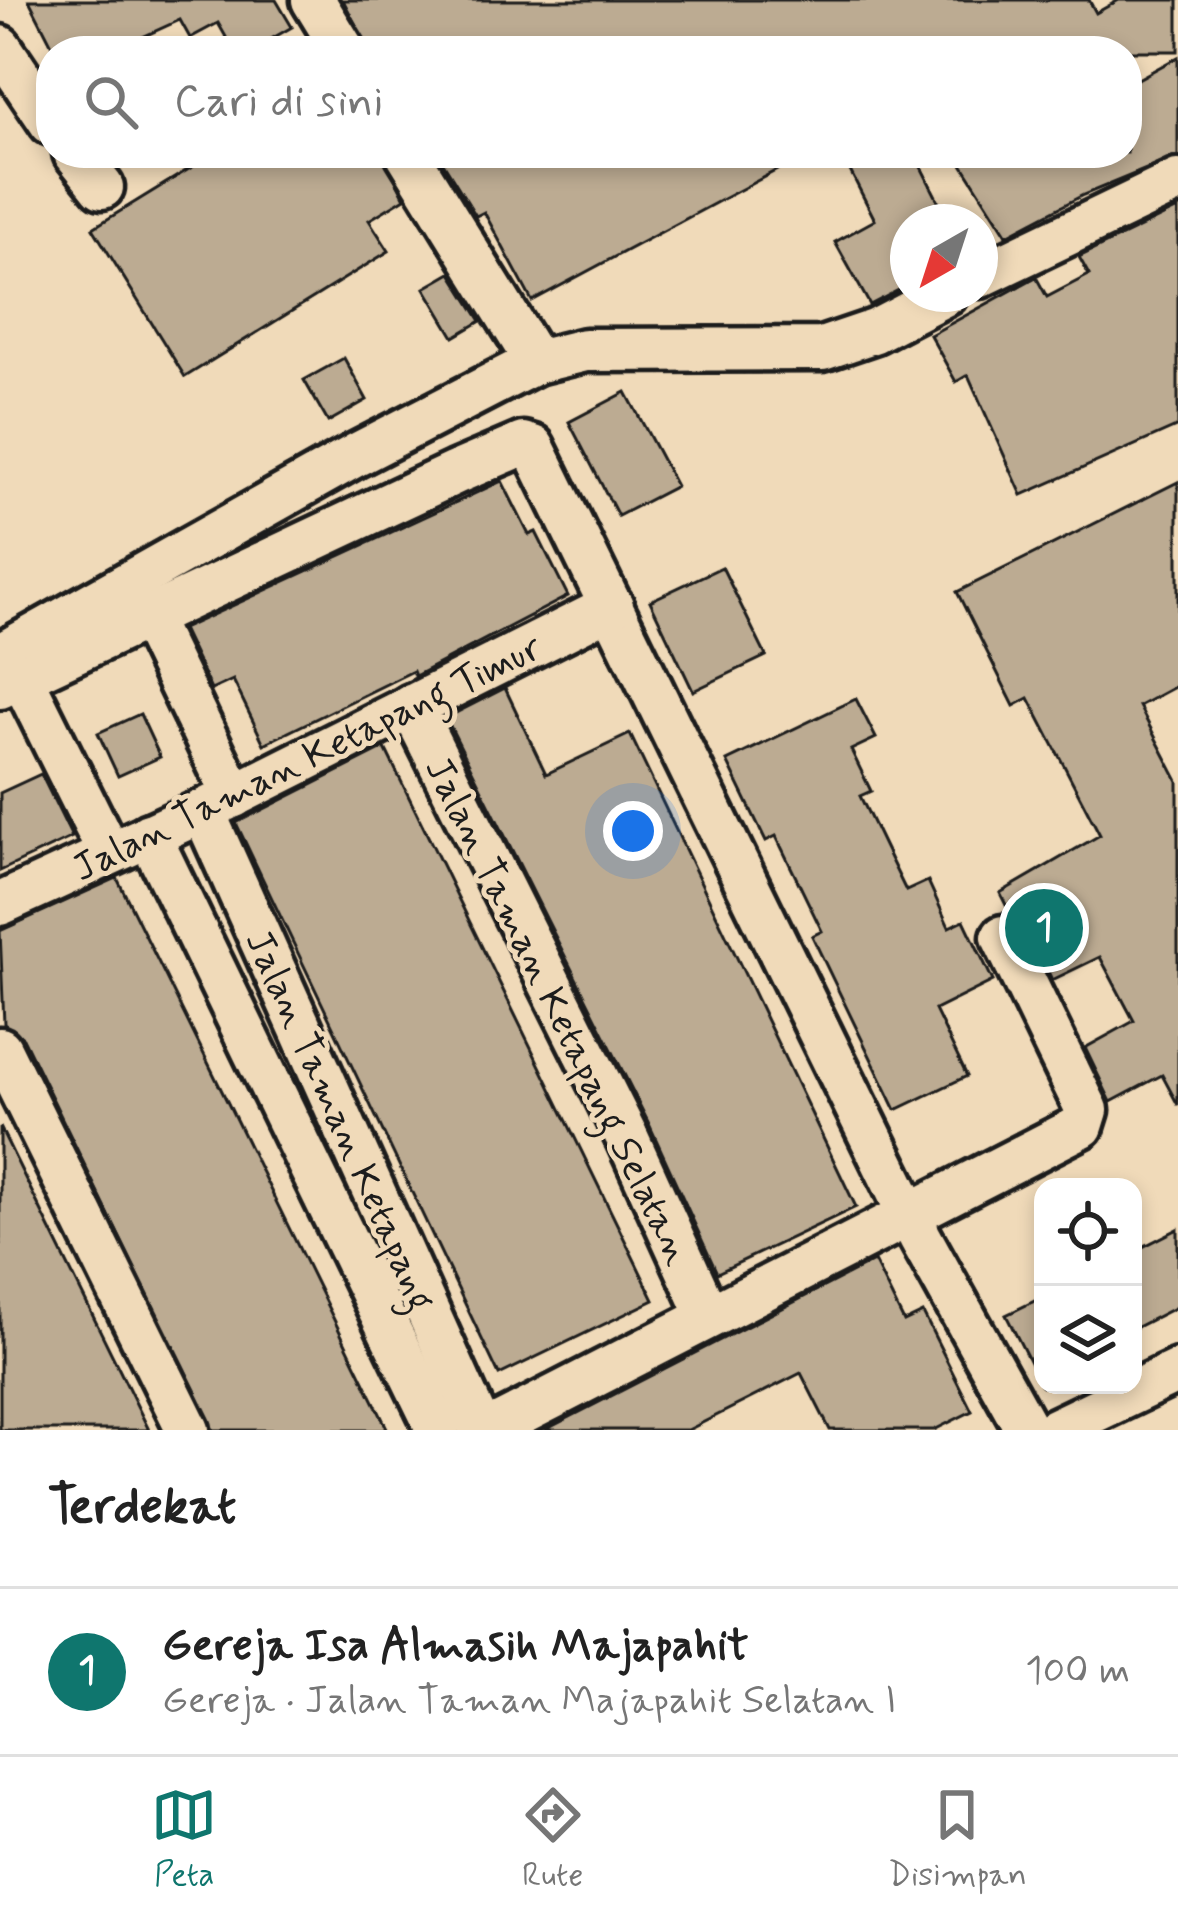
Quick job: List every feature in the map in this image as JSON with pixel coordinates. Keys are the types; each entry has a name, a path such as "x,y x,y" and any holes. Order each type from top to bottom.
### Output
{"street":[{"path":"313,0 335,36"},
{"path":"0,47 36,100"},
{"path":"87,168 102,187"},
{"path":"416,168 536,362"},
{"path":"998,267 1178,181"},
{"path":"7,673 356,455 536,362 585,350 822,349 853,341 910,312"},
{"path":"7,673 147,616 523,444 538,454 908,1213 1027,1430"},
{"name":"Jalan Taman Ketapang Timur","path":"0,904 219,804 612,606"},
{"name":"Jalan Taman Ketapang","path":"147,616 328,1088 485,1430"},
{"path":"7,673 109,853"},
{"name":"Jalan Taman Ketapang Selatan","path":"411,706 626,1135 708,1315"},
{"name":"Jalan Taman Ketapang","path":"149,835 438,1430"},
{"path":"485,1430 1075,1132 1087,1117 1003,937"},
{"path":"0,1048 188,1430"},
{"path":"282,1110 328,1088"},
{"path":"310,1168 354,1147"},
{"path":"1054,1430 1178,1371"}],"building":[{"path":"29,0 276,0 292,27 276,36 225,36 218,23 189,36 180,20 145,36 47,36"},
{"path":"343,0 1089,0 1096,13 1119,0 1178,0 1178,51 1142,51 1142,36 361,36"},
{"path":"1178,57 1178,156 1083,195 1007,235 998,221 998,204 987,204 965,168 1142,168 1142,77"},
{"path":"191,168 390,168 405,198 369,220 389,251 185,377 93,228"},
{"path":"446,168 781,168 532,301 484,212 476,216"},
{"path":"849,168 922,168 940,204 890,204 890,294 870,305 835,242 875,220"},
{"path":"1178,209 1178,426 1022,495 968,375 956,382 930,335 972,312 998,312 998,298 1036,277 1047,297 1089,275 1079,257"},
{"path":"451,273 481,321 454,337 425,288"},
{"path":"344,358 367,400 328,422 304,380"},
{"path":"626,392 676,486 618,516 569,422"},
{"path":"502,481 529,535 536,532 568,596 415,676 413,671 264,744 233,680 211,690 182,629"},
{"path":"1178,482 1178,685 1139,706 1178,781 1178,1105 1162,1075 1111,1102 1085,1048 1134,1021 1100,957 1052,980 1026,926 1010,913 1000,893 1100,835 1029,698 1014,706 957,592"},
{"path":"722,567 766,656 693,691 650,601"},
{"path":"505,688 546,774 630,734 856,1207 717,1273 649,1124 446,718"},
{"path":"856,699 876,738 851,750 871,791 860,796 886,850 906,891 928,881 949,927 964,920 993,981 935,1010 967,1076 896,1110 812,936 822,931 776,836 766,841 727,761"},
{"path":"140,714 160,757 118,776 98,733"},
{"path":"385,748 654,1300 499,1375 236,823"},
{"path":"41,774 72,837 0,871 0,793"},
{"path":"117,878 388,1430 213,1430 23,1038 4,1024 0,931"},
{"path":"0,1127 57,1243 149,1430 0,1430"},
{"path":"1178,1229 1178,1306 1142,1324 1142,1286 1142,1247"},
{"path":"874,1261 904,1322 923,1313 972,1411 934,1430 830,1430 801,1373 688,1430 545,1430"},
{"path":"1034,1301 1034,1370 1006,1315"}],"place":[{"name":"Gereja Isa Almasih Majapahit","path":"1044,928"}]}
